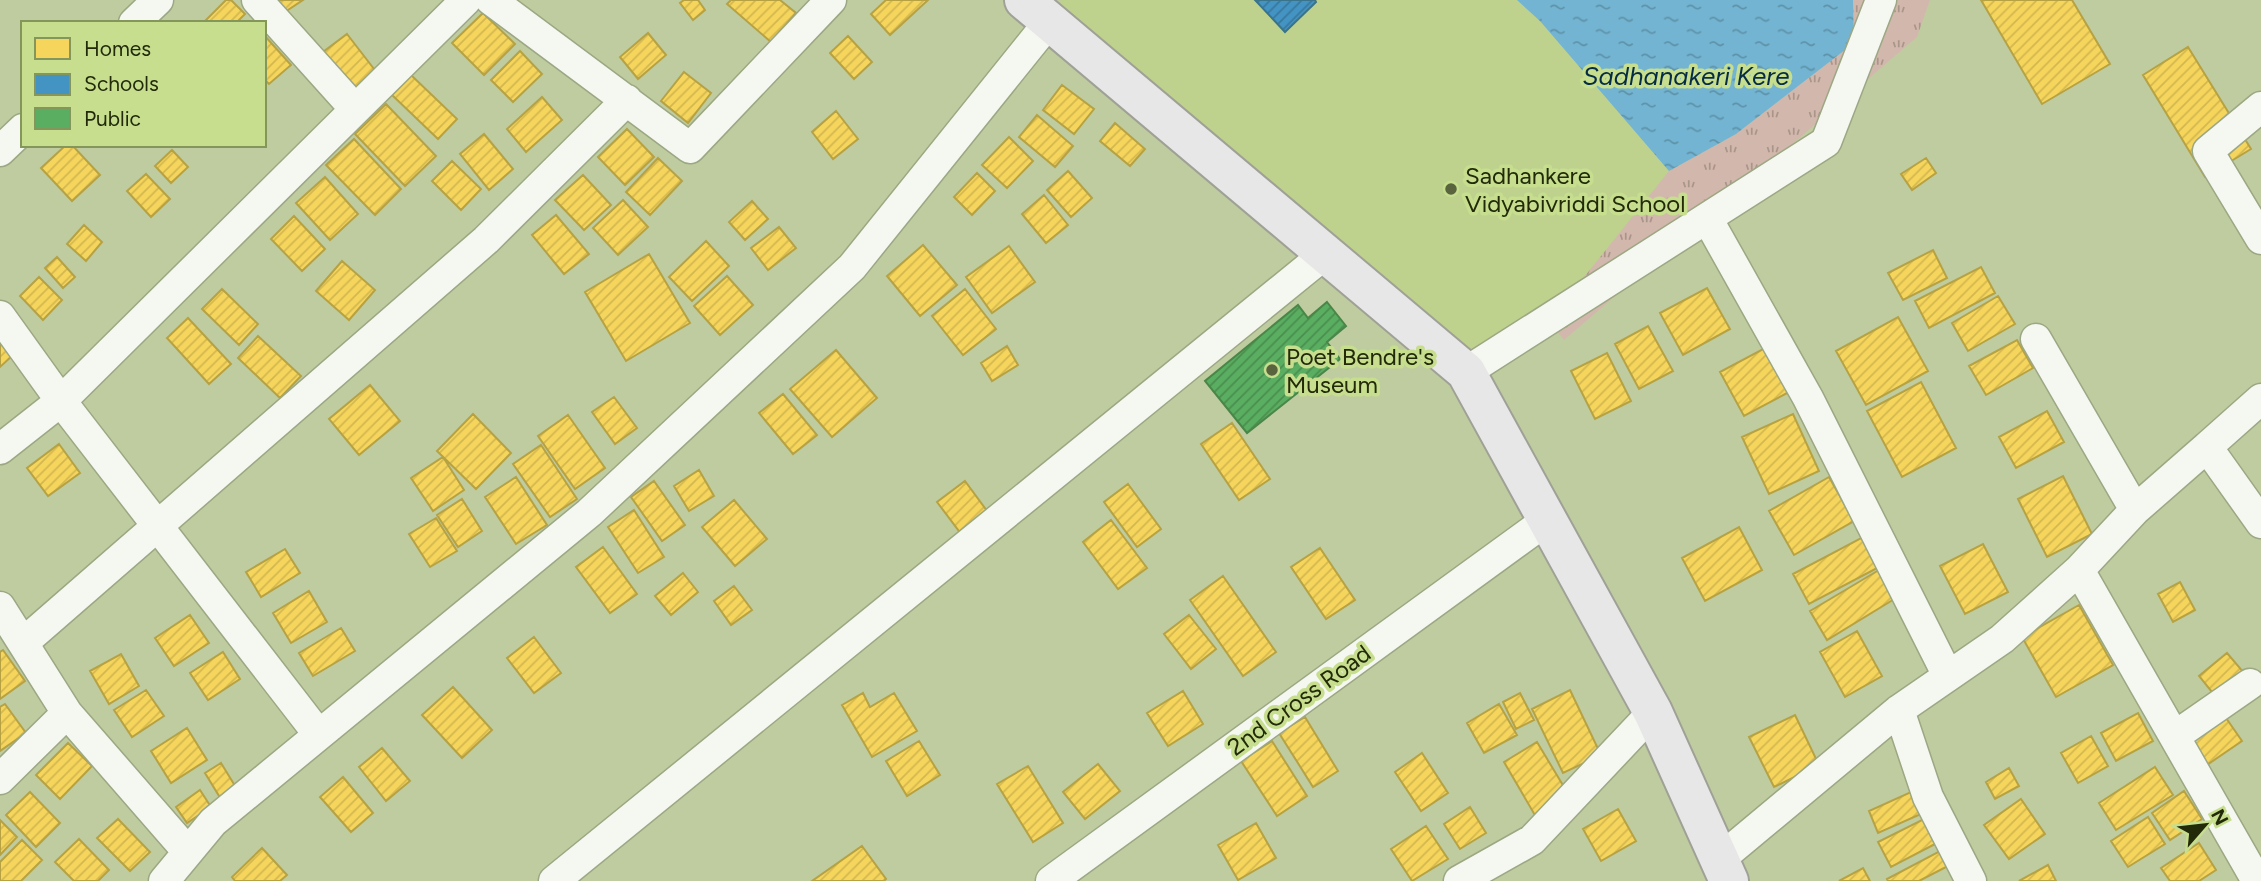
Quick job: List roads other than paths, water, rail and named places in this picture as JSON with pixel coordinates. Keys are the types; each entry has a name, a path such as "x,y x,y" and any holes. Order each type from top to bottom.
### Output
{"main road":[{"path":"1037,11 1466,372 1653,712 1724,870"}],"street":[{"path":"136,21 158,0"},
{"path":"257,0 355,109"},
{"path":"0,449 61,401 466,0"},
{"path":"491,0 690,148 831,0"},
{"path":"1466,372 1826,142 1881,0"},
{"path":"164,881 213,822 589,513 852,267 1037,11"},
{"path":"23,643 486,240 626,100"},
{"path":"2261,107 2208,151 2261,239"},
{"path":"0,151 21,131"},
{"path":"1707,218 1808,398 1948,676"},
{"path":"554,881 1325,254"},
{"path":"0,316 61,401 319,735"},
{"path":"2036,339 2135,510"},
{"path":"1724,870 1899,709 2002,639 2079,570 2135,510 2261,399"},
{"path":"2207,447 2261,523"},
{"name":"2nd Cross Road","path":"1051,881 1547,520"},
{"path":"2079,570 2257,881"},
{"path":"0,607 67,713 188,852"},
{"path":"2175,736 2250,684"},
{"path":"1899,709 1928,797 1970,881"},
{"path":"1459,881 1532,840 1653,712"},
{"path":"0,779 67,713"}],"water":[{"name":"Sadhanakeri Kere","path":"1517,0 1853,0 1854,43 1736,134 1669,171 1540,21"}],"place":[{"name":"Sadhankere Vidyabivriddi School","path":"1451,189"},
{"name":"Poet Bendre's Museum","path":"1272,370"}]}
